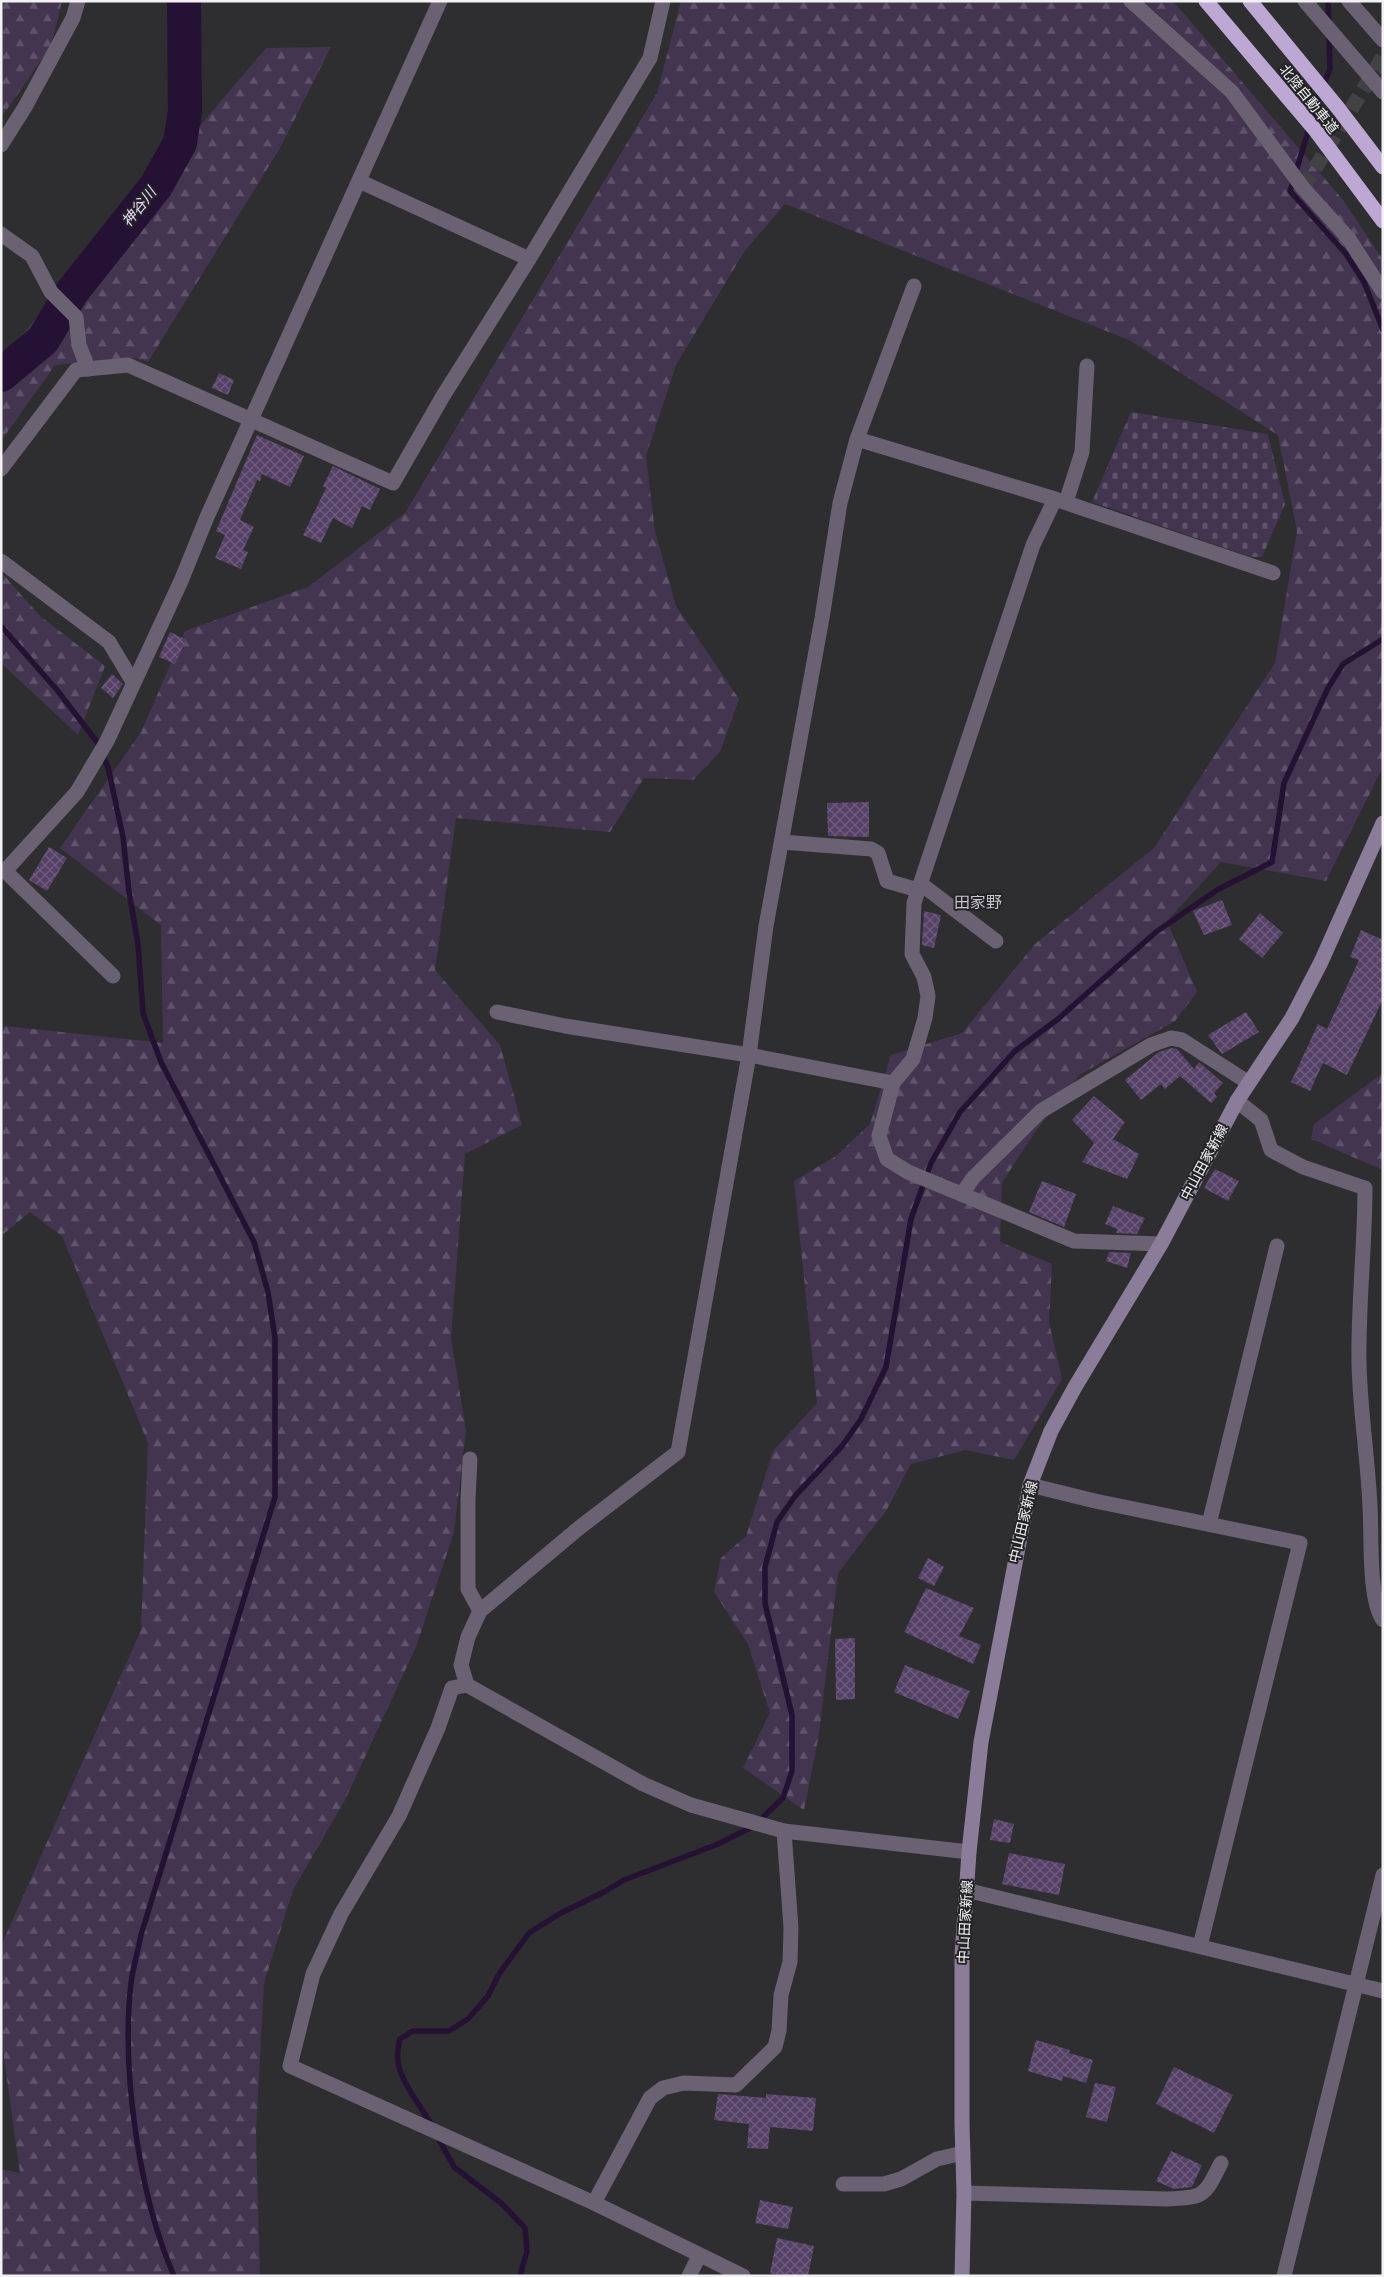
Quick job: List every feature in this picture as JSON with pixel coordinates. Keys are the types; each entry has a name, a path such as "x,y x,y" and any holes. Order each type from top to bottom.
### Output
{"highway":[{"name":"北陸自動車道","path":"1206,1 1316,131 1383,220"},
{"name":"北陸自動車道","path":"1250,1 1338,108 1383,167"}],"main road":[{"name":"中山田家新線","path":"962,2276 964,2193 962,1956 969,1852 981,1742 1030,1485 1051,1431 1161,1244 1237,1101 1292,1018 1383,823"}],"street":[{"path":"1,145 25,107 73,18 78,1"},
{"path":"113,976 5,871 77,792 107,741 181,581 440,1"},
{"path":"1,469 76,370 128,365 393,483 443,396 650,58 663,1"},
{"path":"1131,1 1232,92 1303,188 1349,239 1383,292"},
{"path":"1305,1 1383,92"},
{"path":"1349,1 1383,40"},
{"path":"360,181 528,259"},
{"path":"1,234 32,256 51,292 76,316 79,345 88,368"},
{"path":"467,1685 461,1665 468,1637 480,1611 579,1528 678,1452 749,1055 766,926 822,618 840,503 857,439 914,286"},
{"path":"1087,366 1082,452 1060,500 1033,545 914,903 912,954 924,977 928,996 925,1018 913,1059 893,1083 879,1136 887,1159 908,1172 1074,1241 1161,1244"},
{"path":"857,439 1060,500 1273,573"},
{"path":"1,562 109,642 133,682"},
{"path":"782,842 872,849 878,854 887,881 920,887 996,941"},
{"path":"497,1012 565,1026 749,1055 893,1083"},
{"path":"962,1194 973,1178 1041,1112 1151,1045 1171,1038 1182,1040 1249,1083"},
{"path":"1237,1101 1261,1120 1271,1150 1303,1167 1365,1188 1365,1222 1359,1291 1359,1365 1369,1474 1374,1593 1383,1620"},
{"path":"1209,1524 1277,1246"},
{"path":"470,1460 468,1589 480,1611"},
{"path":"1030,1485 1094,1501 1300,1543 1200,1946"},
{"path":"743,2276 594,2203 290,2066 314,1974 341,1914 399,1816 438,1728 452,1688 467,1685 643,1784 691,1806 784,1831 969,1852"},
{"path":"594,2203 650,2098 663,2088 684,2083 736,2085 775,2047 779,2031 781,1995 790,1962 791,1928 784,1831"},
{"path":"1284,2276 1383,1875"},
{"path":"966,1890 1383,1991"},
{"path":"843,2184 884,2184 901,2179 936,2159 963,2153"},
{"path":"964,2193 1167,2199 1191,2198 1199,2196 1210,2186 1221,2163"},
{"path":"690,2276 699,2256"}],"green space":[{"path":"1,1 62,1 51,46 1,118"},
{"path":"681,1 1173,1 1343,200 1383,260 1383,767 1326,881 1221,862 1167,921 1197,992 1175,1021 1079,1075 1035,1132 1002,1183 1000,1242 1052,1264 1049,1322 1062,1379 1014,1460 965,1450 911,1464 886,1511 838,1573 819,1734 804,1810 743,1768 770,1713 748,1644 714,1592 721,1558 746,1536 773,1451 817,1403 794,1181 836,1156 870,1124 891,1055 962,1033 1035,944 1154,848 1275,663 1297,531 1278,435 1129,340 785,204 744,252 676,365 646,456 655,531 676,606 739,699 720,752 693,780 644,778 610,832 456,818 435,970 500,1045 522,1125 465,1154 451,1338 466,1431 454,1532 416,1647 345,1800 293,1890 264,1983 256,2133 260,2276 2,2276 1,2169 20,2173 1,2036 1,1946 141,1630 148,1443 62,1236 30,1212 1,1236 1,1029 5,1026 163,1043 161,925 60,848 141,732 185,631 308,587 405,513 657,93"},
{"path":"331,47 280,148 148,362 136,358 55,365 1,441 1,360 266,48"},
{"path":"1131,412 1268,434 1285,504 1262,557 1251,557 1092,502"},
{"path":"1,572 40,616 105,666 78,735 1,663"},
{"path":"1383,1073 1383,1170 1311,1139 1314,1124"}],"building":[{"path":"219,373 234,380 228,395 212,388"},
{"path":"257,435 304,456 290,487 262,474 260,481 257,480 240,520 254,527 243,550 248,552 241,569 215,558 225,535 216,531"},
{"path":"333,466 380,489 370,510 362,506 352,528 333,518 321,543 303,535 326,488 323,486"},
{"path":"170,632 186,640 175,664 159,657"},
{"path":"112,674 123,684 113,698 101,688"},
{"path":"869,802 869,837 828,836 827,803"},
{"path":"49,847 67,858 47,891 29,880"},
{"path":"1222,900 1232,925 1204,935 1193,911"},
{"path":"924,911 941,915 934,948 922,945"},
{"path":"1260,913 1283,933 1262,958 1239,939"},
{"path":"1361,930 1383,940 1383,999 1347,1075 1323,1063 1310,1091 1291,1082 1318,1024 1327,1029 1359,960 1350,957"},
{"path":"1246,1012 1259,1032 1222,1054 1208,1035"},
{"path":"1172,1048 1177,1049 1194,1069 1199,1062 1223,1083 1214,1093 1217,1097 1211,1103 1180,1076 1165,1089 1161,1084 1141,1100 1125,1080 1159,1052"},
{"path":"1094,1096 1125,1122 1113,1139 1139,1154 1127,1179 1082,1162 1094,1143 1072,1120"},
{"path":"1215,1169 1239,1181 1228,1201 1204,1188"},
{"path":"1042,1181 1076,1194 1064,1227 1029,1212"},
{"path":"1113,1206 1145,1218 1137,1234 1116,1233 1117,1229 1105,1224"},
{"path":"1109,1252 1131,1253 1127,1268 1106,1261"},
{"path":"928,1558 944,1567 934,1586 918,1578"},
{"path":"926,1588 974,1608 959,1636 981,1645 973,1664 904,1632"},
{"path":"855,1638 855,1699 836,1700 835,1639"},
{"path":"905,1665 970,1691 958,1719 894,1692"},
{"path":"994,1819 1014,1824 1010,1843 990,1840"},
{"path":"1009,1853 1065,1864 1059,1895 1002,1884"},
{"path":"1036,2040 1070,2050 1069,2053 1093,2060 1086,2083 1063,2076 1062,2081 1028,2071"},
{"path":"1174,2067 1233,2095 1214,2133 1156,2104"},
{"path":"1095,2083 1116,2087 1107,2122 1086,2117"},
{"path":"718,2094 766,2098 766,2094 816,2098 813,2131 770,2127 768,2149 747,2148 749,2124 714,2120"},
{"path":"1171,2151 1202,2165 1192,2187 1174,2189 1156,2181"},
{"path":"760,2200 793,2207 788,2229 755,2223"},
{"path":"777,2238 814,2246 808,2276 782,2276 770,2273"}],"waterway":[{"name":"神谷川","path":"1,375 43,340 72,292 156,186 180,143 185,111 184,1"},
{"path":"1328,1 1329,24"},
{"path":"1329,34 1330,69 1319,96 1290,191 1346,254 1364,282 1383,330"},
{"path":"1,626 57,690 97,742 108,767 123,837 129,892 138,944 143,1013 161,1062 254,1242 268,1292 275,1338 275,1497 141,1935 131,1983 129,2054 136,2132 142,2171 151,2209 174,2276"},
{"path":"432,2126 401,2074 398,2063 400,2039 413,2031 449,2031 468,2019 488,1996 499,1974 529,1933 559,1914 624,1880 718,1844 754,1826 783,1798 792,1771 792,1715 765,1603 765,1567 777,1522 795,1496 842,1446 861,1419 886,1367 911,1219 931,1163 960,1112 1015,1051 1058,1019 1156,932 1217,890 1272,862 1284,783 1328,688 1343,664 1383,639"},
{"path":"437,2136 454,2167 501,2203 525,2228 527,2251 520,2276"}],"tunnel":[{"path":"1303,188 1383,57"}],"district":[{"name":"田家野","path":"978,902"}]}
